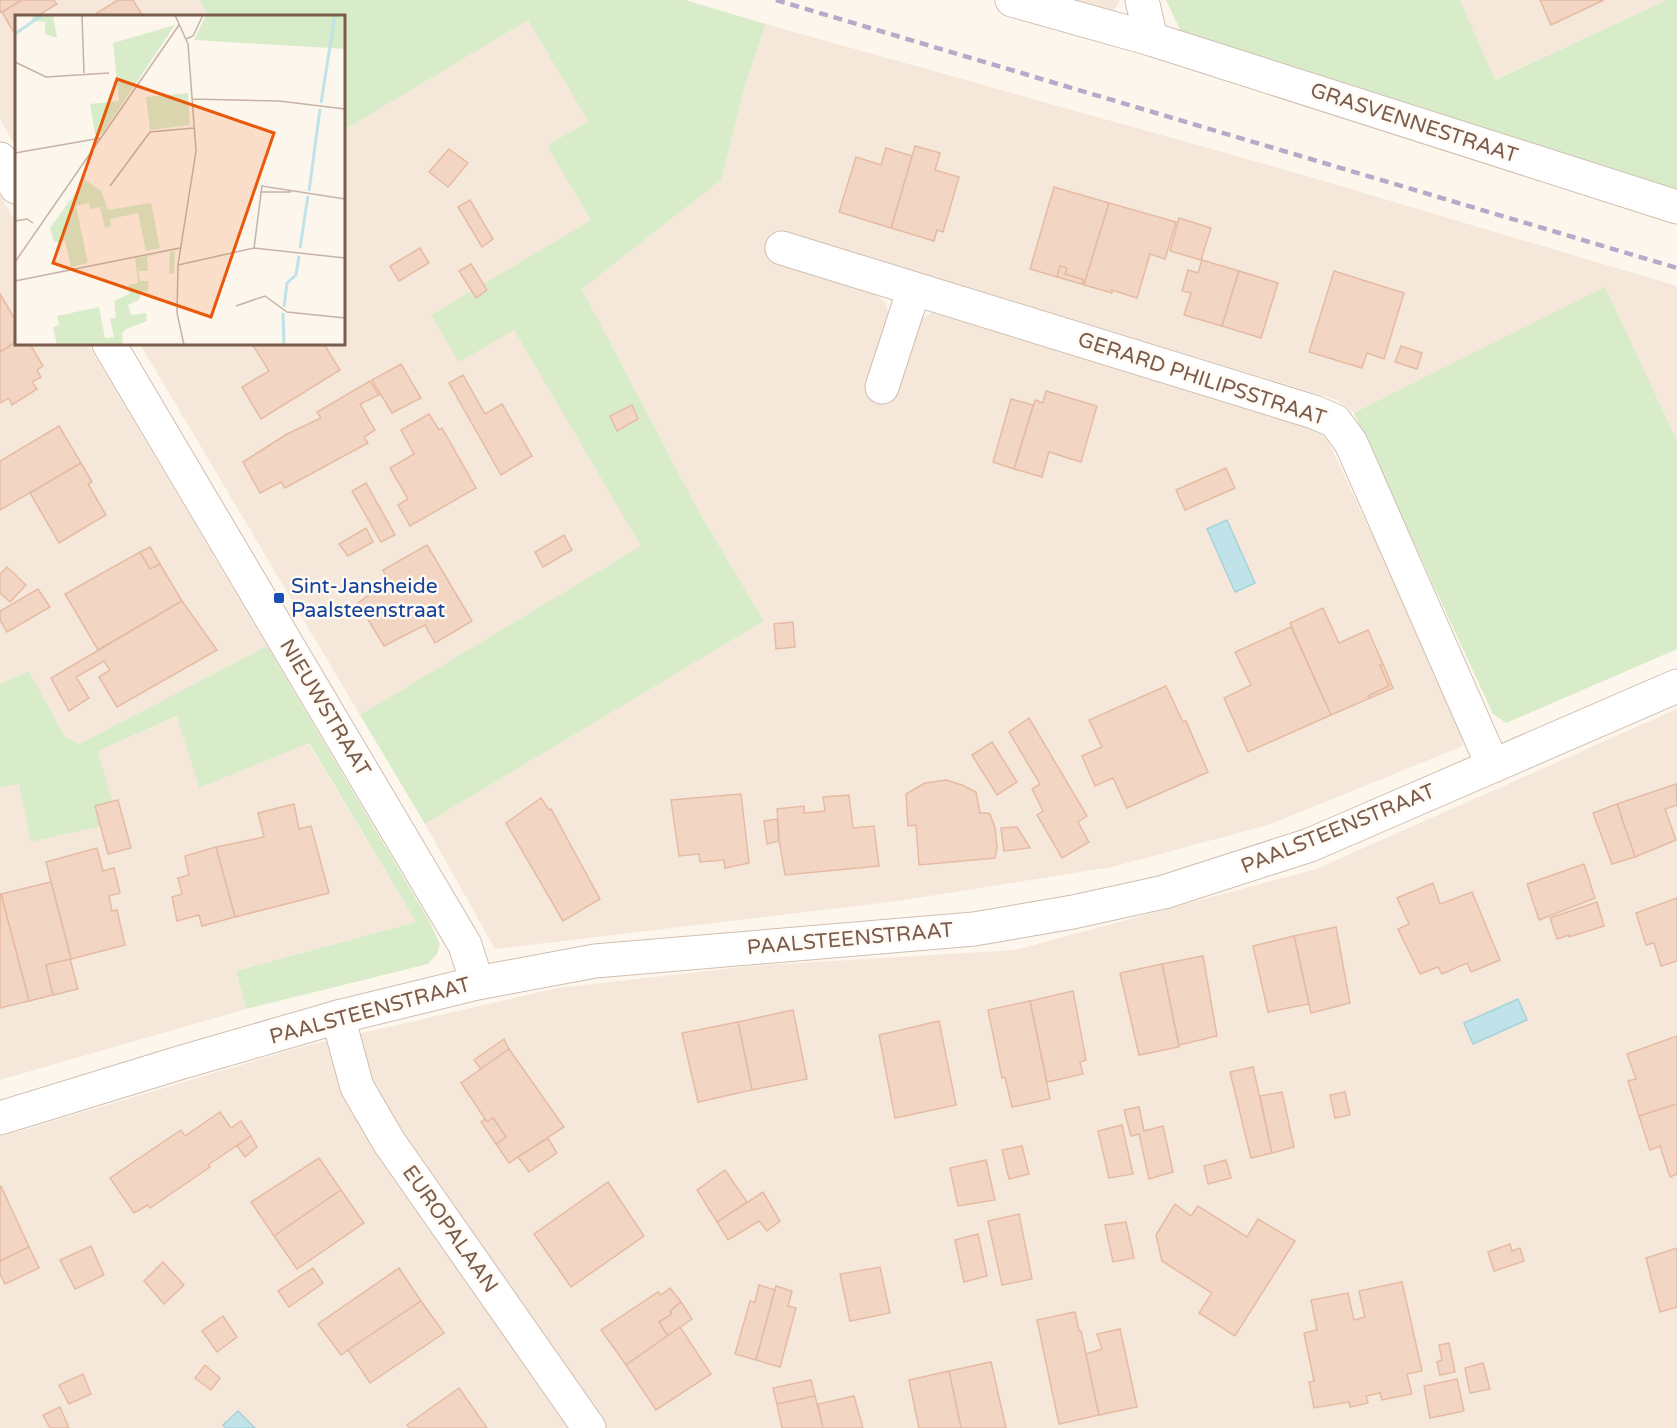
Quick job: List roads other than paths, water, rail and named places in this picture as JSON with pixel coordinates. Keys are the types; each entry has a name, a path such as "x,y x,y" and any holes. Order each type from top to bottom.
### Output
{"street":[{"name":"GRASVENNESTRAAT","path":"1012,0 1151,39 1677,207"},
{"path":"1142,0 1151,39"},
{"path":"0,159 15,185"},
{"name":"GERARD PHILIPSSTRAAT","path":"782,248 1314,412 1335,421 1351,443 1493,766"},
{"path":"882,387 914,289"},
{"name":"NIEUWSTRAAT","path":"110,345 465,945 477,983"},
{"name":"PAALSTEENSTRAAT","path":"0,1118 338,1017 477,983 595,961 974,929 1164,892 1311,845 1677,686"},
{"name":"EUROPALAAN","path":"338,1017 357,1087 389,1143 589,1428"}],"water":[{"path":"1227,520 1255,583 1235,592 1207,529"},
{"path":"1518,999 1527,1020 1473,1044 1464,1023"},
{"path":"238,1411 255,1428 226,1428 223,1425"}],"railway":[{"path":"776,0 1677,268"}],"place":[{"name":"Sint-Jansheide Paalsteenstraat","path":"279,598"}]}
